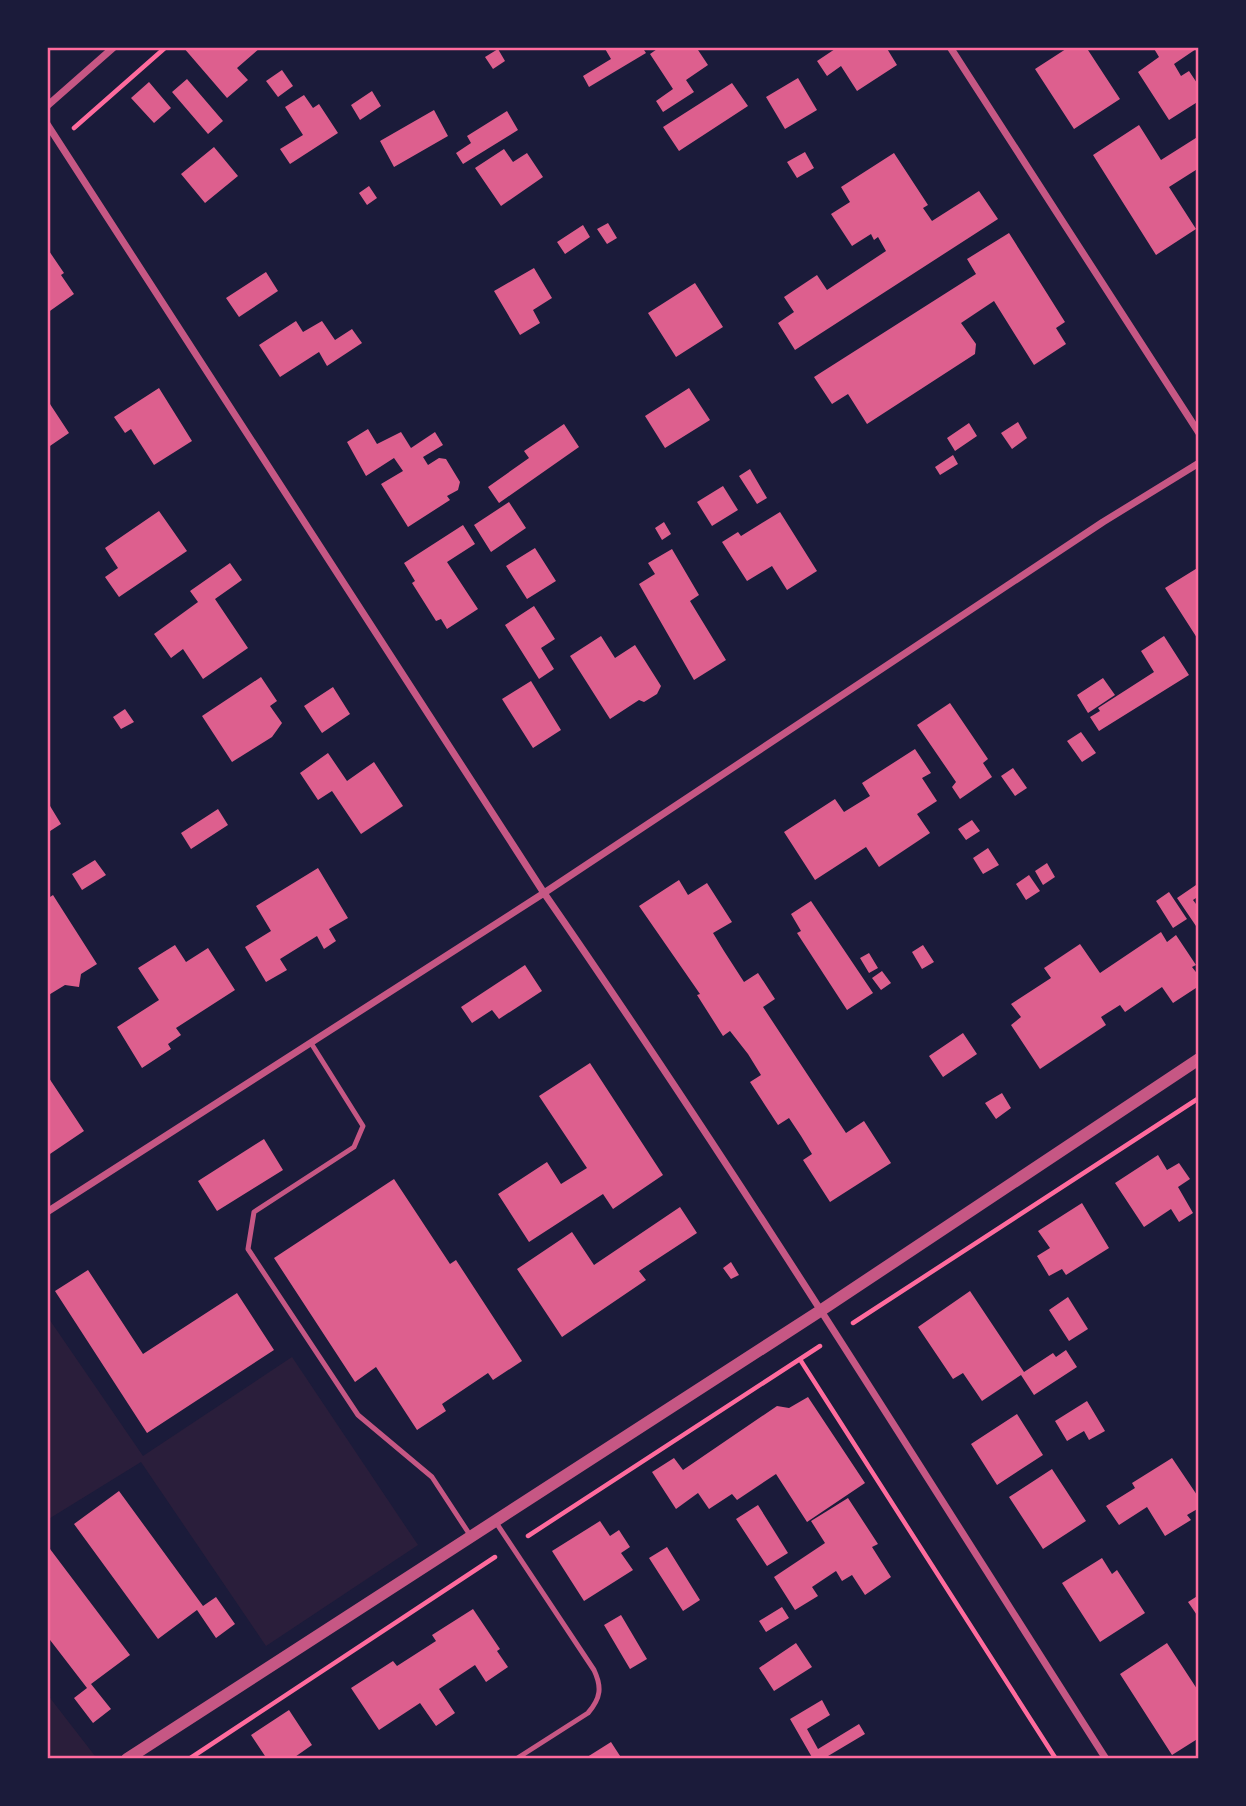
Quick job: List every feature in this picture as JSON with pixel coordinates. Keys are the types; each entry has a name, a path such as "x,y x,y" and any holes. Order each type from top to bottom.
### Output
{"street":[{"path":"47,106 114,47"},
{"path":"950,47 1199,433"},
{"path":"47,124 544,893 820,1311 1106,1759"},
{"path":"47,1212 544,893 1103,523 1199,463"},
{"path":"127,1759 820,1311 1199,1059"}],"lane":[{"path":"312,1043 363,1126 355,1147 254,1212 248,1249 358,1415 432,1477 470,1535"},
{"path":"494,1520 594,1670 600,1692 597,1703 588,1713 516,1759"}],"path":[{"path":"59,141 166,47"},
{"path":"189,1759 511,1546 801,1361 835,1335 1199,1098"},
{"path":"801,1361 1056,1759"}],"shaded area":[{"path":"47,1316 143,1456 292,1357 418,1545 266,1646 141,1462 47,1520"},
{"path":"47,1694 95,1756 47,1759"}],"building":[{"path":"183,47 261,47 237,68 248,80 227,98"},
{"path":"604,47 642,47 646,53 589,87 583,76 611,59"},
{"path":"660,47 696,47 708,65 686,80 694,92 663,112 656,101 673,89 650,54"},
{"path":"838,47 886,47 897,65 857,91 841,66 827,76 817,61"},
{"path":"1069,47 1086,47 1120,99 1074,129 1035,69"},
{"path":"1153,47 1199,47 1174,64 1181,76 1189,71 1199,86 1199,101 1169,120 1138,72 1159,57"},
{"path":"498,49 505,61 493,69 485,57"},
{"path":"282,70 293,86 278,97 266,81"},
{"path":"798,78 817,110 785,129 766,97"},
{"path":"187,79 223,121 208,134 172,92"},
{"path":"149,82 171,108 154,123 131,98"},
{"path":"732,83 748,106 679,151 663,127"},
{"path":"372,91 381,106 360,120 351,105"},
{"path":"304,95 313,108 319,104 338,133 290,164 280,149 303,135 285,107"},
{"path":"434,110 448,136 394,167 380,141"},
{"path":"507,111 518,130 463,164 456,153 471,143 467,136"},
{"path":"1139,125 1161,160 1199,136 1199,168 1169,187 1196,229 1156,255 1093,155"},
{"path":"214,147 238,176 205,203 181,174"},
{"path":"504,149 513,162 527,153 543,177 501,206 475,168"},
{"path":"805,152 814,168 797,178 787,162"},
{"path":"894,153 928,205 923,208 932,221 979,191 998,219 795,350 778,323 794,312 784,297 817,275 827,290 886,251 878,237 874,240 871,234 852,246 831,214 850,202 841,187"},
{"path":"369,186 377,198 367,205 359,193"},
{"path":"608,223 617,238 607,244 597,229"},
{"path":"583,225 590,237 565,254 557,242"},
{"path":"1009,233 1065,322 1056,328 1066,344 1034,365 994,301 961,323 976,344 975,354 867,424 848,394 832,404 814,377 976,274 967,259"},
{"path":"47,248 74,294 47,313"},
{"path":"534,268 552,298 533,310 540,323 520,335 494,291"},
{"path":"266,272 278,291 239,317 226,298"},
{"path":"695,283 723,327 676,357 648,313"},
{"path":"296,321 303,332 322,321 335,340 352,329 362,343 327,366 319,352 280,377 259,345"},
{"path":"159,388 192,441 154,465 131,429 125,433 114,417"},
{"path":"689,388 710,420 665,448 645,416"},
{"path":"50,404 69,433 47,448 47,406"},
{"path":"1018,422 1027,438 1012,449 1001,433"},
{"path":"969,423 977,436 955,451 947,438"},
{"path":"564,424 579,447 499,503 488,487 529,458 524,451"},
{"path":"368,429 377,444 401,432 411,448 435,432 443,445 423,457 428,465 439,458 446,459 460,482 458,490 447,496 450,500 408,527 381,484 403,471 394,458 366,476 347,442"},
{"path":"953,455 958,464 940,475 935,467"},
{"path":"750,469 767,498 757,504 739,476"},
{"path":"723,486 738,510 712,526 697,502"},
{"path":"509,502 526,528 491,552 474,525"},
{"path":"159,511 187,551 119,597 105,577 118,568 105,548"},
{"path":"780,512 817,571 787,590 772,566 747,581 722,542 738,532 741,536"},
{"path":"664,522 671,534 662,540 655,528"},
{"path":"463,525 475,544 447,562 478,609 447,629 441,619 436,621 412,583 415,581 404,563"},
{"path":"535,548 556,581 527,599 506,566"},
{"path":"672,549 699,595 690,601 726,660 694,680 639,584 655,574 648,563"},
{"path":"230,563 242,580 215,599 248,648 203,679 183,649 171,658 154,634 198,602 190,591"},
{"path":"1199,567 1199,641 1165,588"},
{"path":"534,606 555,639 541,648 554,669 539,679 505,625"},
{"path":"601,636 615,658 635,645 661,686 657,694 644,702 639,700 610,719 570,656"},
{"path":"1164,636 1189,675 1099,731 1090,717 1100,711 1098,708 1154,672 1141,651"},
{"path":"261,677 277,701 270,706 282,723 272,737 232,762 202,716"},
{"path":"1103,678 1115,695 1088,713 1077,695"},
{"path":"531,681 561,730 533,748 502,699"},
{"path":"333,687 350,714 322,733 304,706"},
{"path":"950,703 988,759 983,763 992,777 960,799 952,787 956,782 917,725"},
{"path":"125,709 134,722 121,729 113,717"},
{"path":"1081,732 1096,753 1082,762 1067,741"},
{"path":"915,749 931,773 922,778 937,801 917,814 930,833 879,867 866,847 815,880 784,832 835,799 844,812 870,796 862,783"},
{"path":"328,753 347,781 374,762 403,806 361,834 332,791 318,800 300,773"},
{"path":"1013,768 1027,788 1015,796 1001,776"},
{"path":"47,801 61,824 47,833"},
{"path":"218,809 228,825 191,849 181,833"},
{"path":"972,820 980,831 966,840 958,829"},
{"path":"988,848 999,865 983,874 973,858"},
{"path":"95,860 106,875 82,890 72,874"},
{"path":"1047,863 1055,877 1043,885 1035,871"},
{"path":"318,868 348,918 329,929 336,941 324,949 317,936 280,959 287,970 266,982 245,947 271,931 256,906"},
{"path":"1029,875 1040,891 1026,900 1016,884"},
{"path":"679,880 688,895 707,883 732,922 713,933 744,982 758,973 775,999 763,1007 846,1133 864,1121 891,1163 830,1202 803,1160 812,1154 801,1136 789,1118 778,1125 750,1082 761,1075 748,1054 730,1031 723,1036 697,995 700,994 639,906"},
{"path":"1196,885 1199,896 1193,900 1199,908 1199,924 1196,926 1177,898"},
{"path":"1169,892 1187,919 1173,928 1156,901"},
{"path":"53,895 97,964 81,974 79,987 65,985 47,996 47,899"},
{"path":"811,901 873,993 847,1010 797,933 801,931 791,914"},
{"path":"1161,932 1167,942 1176,935 1196,965 1192,967 1199,976 1199,986 1173,1003 1162,987 1125,1012 1120,1005 1101,1017 1106,1025 1040,1069 1011,1025 1021,1017 1011,1004 1051,978 1044,968 1080,944 1100,973"},
{"path":"175,945 186,962 208,948 235,990 176,1028 181,1035 168,1044 171,1049 142,1068 117,1027 159,1000 138,968"},
{"path":"923,945 934,962 922,969 912,952"},
{"path":"869,953 878,968 869,973 860,958"},
{"path":"525,965 542,991 499,1019 492,1010 472,1023 461,1007"},
{"path":"882,971 891,983 881,990 872,978"},
{"path":"963,1033 977,1054 943,1077 929,1056"},
{"path":"590,1063 663,1175 613,1209 603,1194 529,1242 498,1194 547,1162 561,1184 587,1168 539,1096"},
{"path":"47,1075 84,1131 47,1156"},
{"path":"1002,1093 1011,1108 996,1119 985,1103"},
{"path":"264,1139 283,1170 217,1211 198,1181"},
{"path":"1158,1155 1167,1170 1179,1163 1190,1179 1178,1187 1193,1213 1179,1222 1171,1209 1144,1227 1115,1183"},
{"path":"394,1179 450,1264 456,1260 522,1361 493,1380 488,1373 442,1404 446,1411 417,1430 376,1367 355,1382 274,1258"},
{"path":"1082,1203 1109,1248 1066,1275 1062,1269 1049,1276 1037,1256 1050,1248 1038,1231"},
{"path":"680,1207 697,1233 639,1271 646,1280 562,1337 517,1269 572,1232 594,1265"},
{"path":"731,1262 739,1275 731,1279 723,1268"},
{"path":"88,1270 143,1354 237,1293 274,1350 147,1433 55,1291"},
{"path":"970,1291 1024,1372 1053,1353 1056,1357 1066,1350 1077,1367 1034,1395 1021,1375 982,1401 963,1373 953,1379 918,1327"},
{"path":"1068,1297 1088,1329 1069,1341 1049,1310"},
{"path":"808,1397 865,1483 807,1522 776,1474 737,1500 732,1494 709,1509 698,1493 676,1509 652,1472 674,1458 683,1470 777,1406 789,1408"},
{"path":"1087,1401 1105,1431 1089,1440 1084,1431 1067,1441 1055,1421"},
{"path":"1017,1414 1043,1455 997,1485 971,1444"},
{"path":"1172,1458 1199,1498 1199,1508 1187,1515 1191,1520 1165,1536 1147,1507 1119,1525 1106,1506 1135,1488 1132,1483"},
{"path":"1052,1469 1086,1521 1043,1549 1009,1497"},
{"path":"119,1491 203,1606 216,1597 235,1624 216,1638 197,1610 158,1639 74,1524"},
{"path":"848,1498 878,1544 872,1547 891,1577 865,1595 852,1575 842,1581 836,1571 812,1587 818,1596 795,1610 774,1577 825,1543 811,1521"},
{"path":"758,1505 788,1553 767,1566 736,1519"},
{"path":"600,1521 610,1536 619,1530 630,1547 621,1553 633,1570 584,1601 552,1551"},
{"path":"47,1545 130,1655 91,1684 111,1709 93,1723 74,1698 87,1688 47,1636"},
{"path":"667,1547 700,1600 683,1611 649,1558"},
{"path":"1102,1558 1112,1574 1117,1570 1145,1613 1100,1642 1062,1583"},
{"path":"1199,1595 1199,1618 1188,1602"},
{"path":"782,1607 789,1618 766,1632 759,1621"},
{"path":"473,1609 500,1649 497,1651 508,1667 486,1682 475,1665 439,1689 455,1713 436,1726 420,1703 379,1730 351,1688 393,1661 397,1666 436,1641 432,1635"},
{"path":"621,1615 647,1659 630,1669 604,1625"},
{"path":"796,1643 812,1667 774,1691 759,1668"},
{"path":"1167,1643 1199,1692 1199,1738 1172,1755 1120,1674"},
{"path":"822,1700 830,1715 807,1729 818,1749 859,1724 865,1734 823,1759 813,1759 790,1719"},
{"path":"289,1710 312,1745 292,1759 267,1759 251,1735"},
{"path":"611,1742 622,1759 584,1759"}]}
